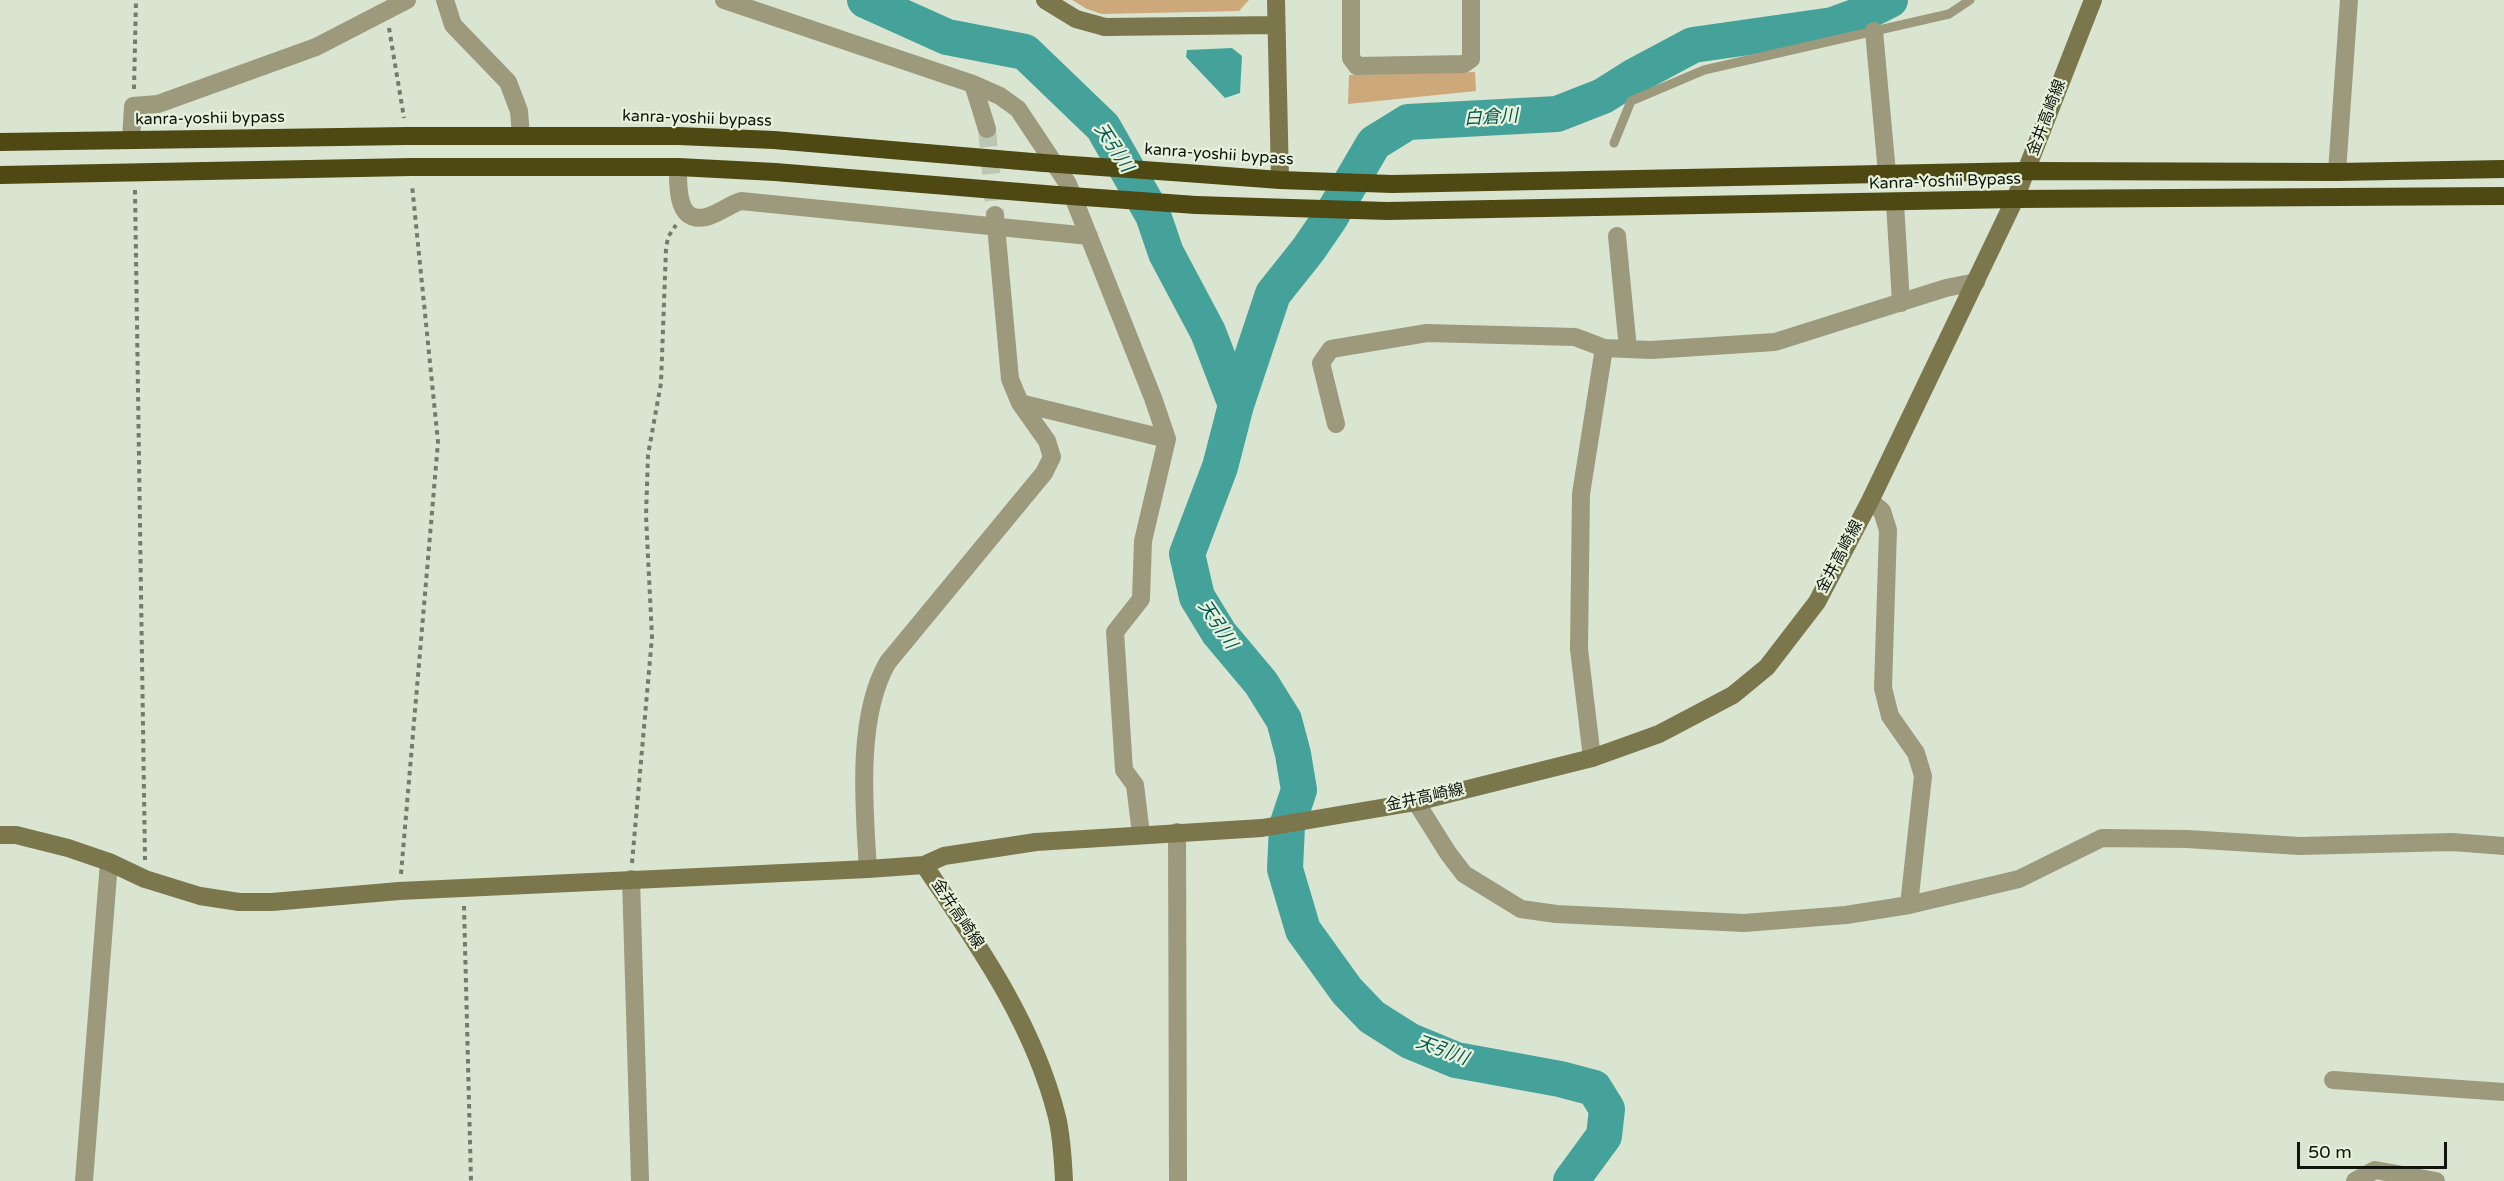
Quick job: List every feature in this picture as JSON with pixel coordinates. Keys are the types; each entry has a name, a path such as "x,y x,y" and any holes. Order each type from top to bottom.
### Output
{"highway":[{"name":"kanra-yoshii bypass","path":"0,142 407,136 678,136 774,140 1280,180 1392,184"},
{"path":"0,174 411,167 678,167"},
{"name":"Kanra-Yoshii Bypass","path":"678,167 775,172 1196,205 1386,211 2015,199 2504,195"},
{"name":"Kanra-Yoshii Bypass","path":"1392,184 2027,171 2337,172 2504,169"}],"main road":[{"path":"1045,0 1076,19 1105,27 1276,25"},
{"path":"1276,0 1280,180"},
{"name":"金井高崎線","path":"1064,1181 1057,1117 1039,1062 985,955 924,865 944,855 1025,844 1141,834 1262,828 1416,802 1592,758 1659,734 1704,713 1733,695 1767,667 1817,602 1870,501 2015,199 2093,0"},
{"path":"0,835 16,835 39,840 109,862 145,879 200,896 239,902 272,902 399,891 924,865"}],"street":[{"path":"131,140 133,106 158,104 306,51 386,13 407,0"},
{"path":"445,0 453,25 508,82 519,111 521,136"},
{"path":"724,0 973,84 1000,96 1018,109 1068,184 1167,439 1143,541 1141,599 1115,632 1124,770 1135,785 1141,834"},
{"path":"1351,0 1351,57 1357,66 1464,64 1470,59 1471,0"},
{"path":"2337,172 2349,0"},
{"path":"1874,31 1887,173"},
{"path":"973,84 987,129"},
{"path":"678,167 678,196 686,212 694,217 704,217 741,201 996,221 1089,236"},
{"path":"1895,203 1901,303"},
{"path":"867,868 863,791 868,727 877,680 888,662 1044,473 1052,456 1047,441 1020,402 1010,379 996,221"},
{"path":"1617,236 1628,349"},
{"path":"1336,424 1321,363 1331,349 1427,333 1575,337 1604,348 1651,350 1774,342 1946,288 1976,282"},
{"path":"1592,758 1578,649 1581,494 1604,348"},
{"path":"1020,402 1167,439"},
{"path":"1870,501 1882,511 1888,530 1883,688 1890,716 1916,753 1923,776 1909,905"},
{"path":"1416,802 1464,874 1521,909 1556,914 1744,923 1846,915 1909,905 2019,879 2102,838 2187,838 2300,846 2452,842 2504,846"},
{"path":"1177,832 1178,1181"},
{"path":"84,1181 109,862"},
{"path":"631,879 640,1181"},
{"path":"2333,1080 2504,1092"},
{"path":"2355,1181 2375,1170 2436,1181"}],"lane":[{"path":"1614,143 1631,101 1704,70 1949,14 1970,0"}],"path":[{"path":"133,106 136,0"},
{"path":"386,13 407,136"},
{"path":"399,891 438,442 411,167"},
{"path":"135,173 145,879"},
{"path":"631,879 652,637 645,516 648,454 661,383 667,243 668,237 686,212"},
{"path":"464,888 471,1181"}],"shaded area":[{"path":"1072,0 1249,0 1239,11 1102,14 1087,9"},
{"path":"1475,72 1476,91 1348,104 1349,75"}],"water":[{"path":"1232,48 1242,56 1240,93 1225,98 1186,57 1187,50"}],"waterway":[{"name":"天引川","path":"865,0 947,37 1025,52 1103,127 1153,215 1166,253 1208,332 1236,405"},
{"name":"天引川","path":"1571,1181 1604,1136 1607,1109 1594,1088 1560,1079 1456,1060 1410,1041 1372,1017 1347,991 1303,930 1285,869 1287,826 1299,790 1284,720 1261,683 1219,633 1197,597 1187,554 1220,467 1236,405 1273,294 1330,218 1374,143 1408,122 1557,114 1603,96 1693,45 1833,25 1890,0"}],"tunnel":[{"path":"987,129 995,215"}],"water label":[{"name":"白倉川","path":"1491,118"}]}
